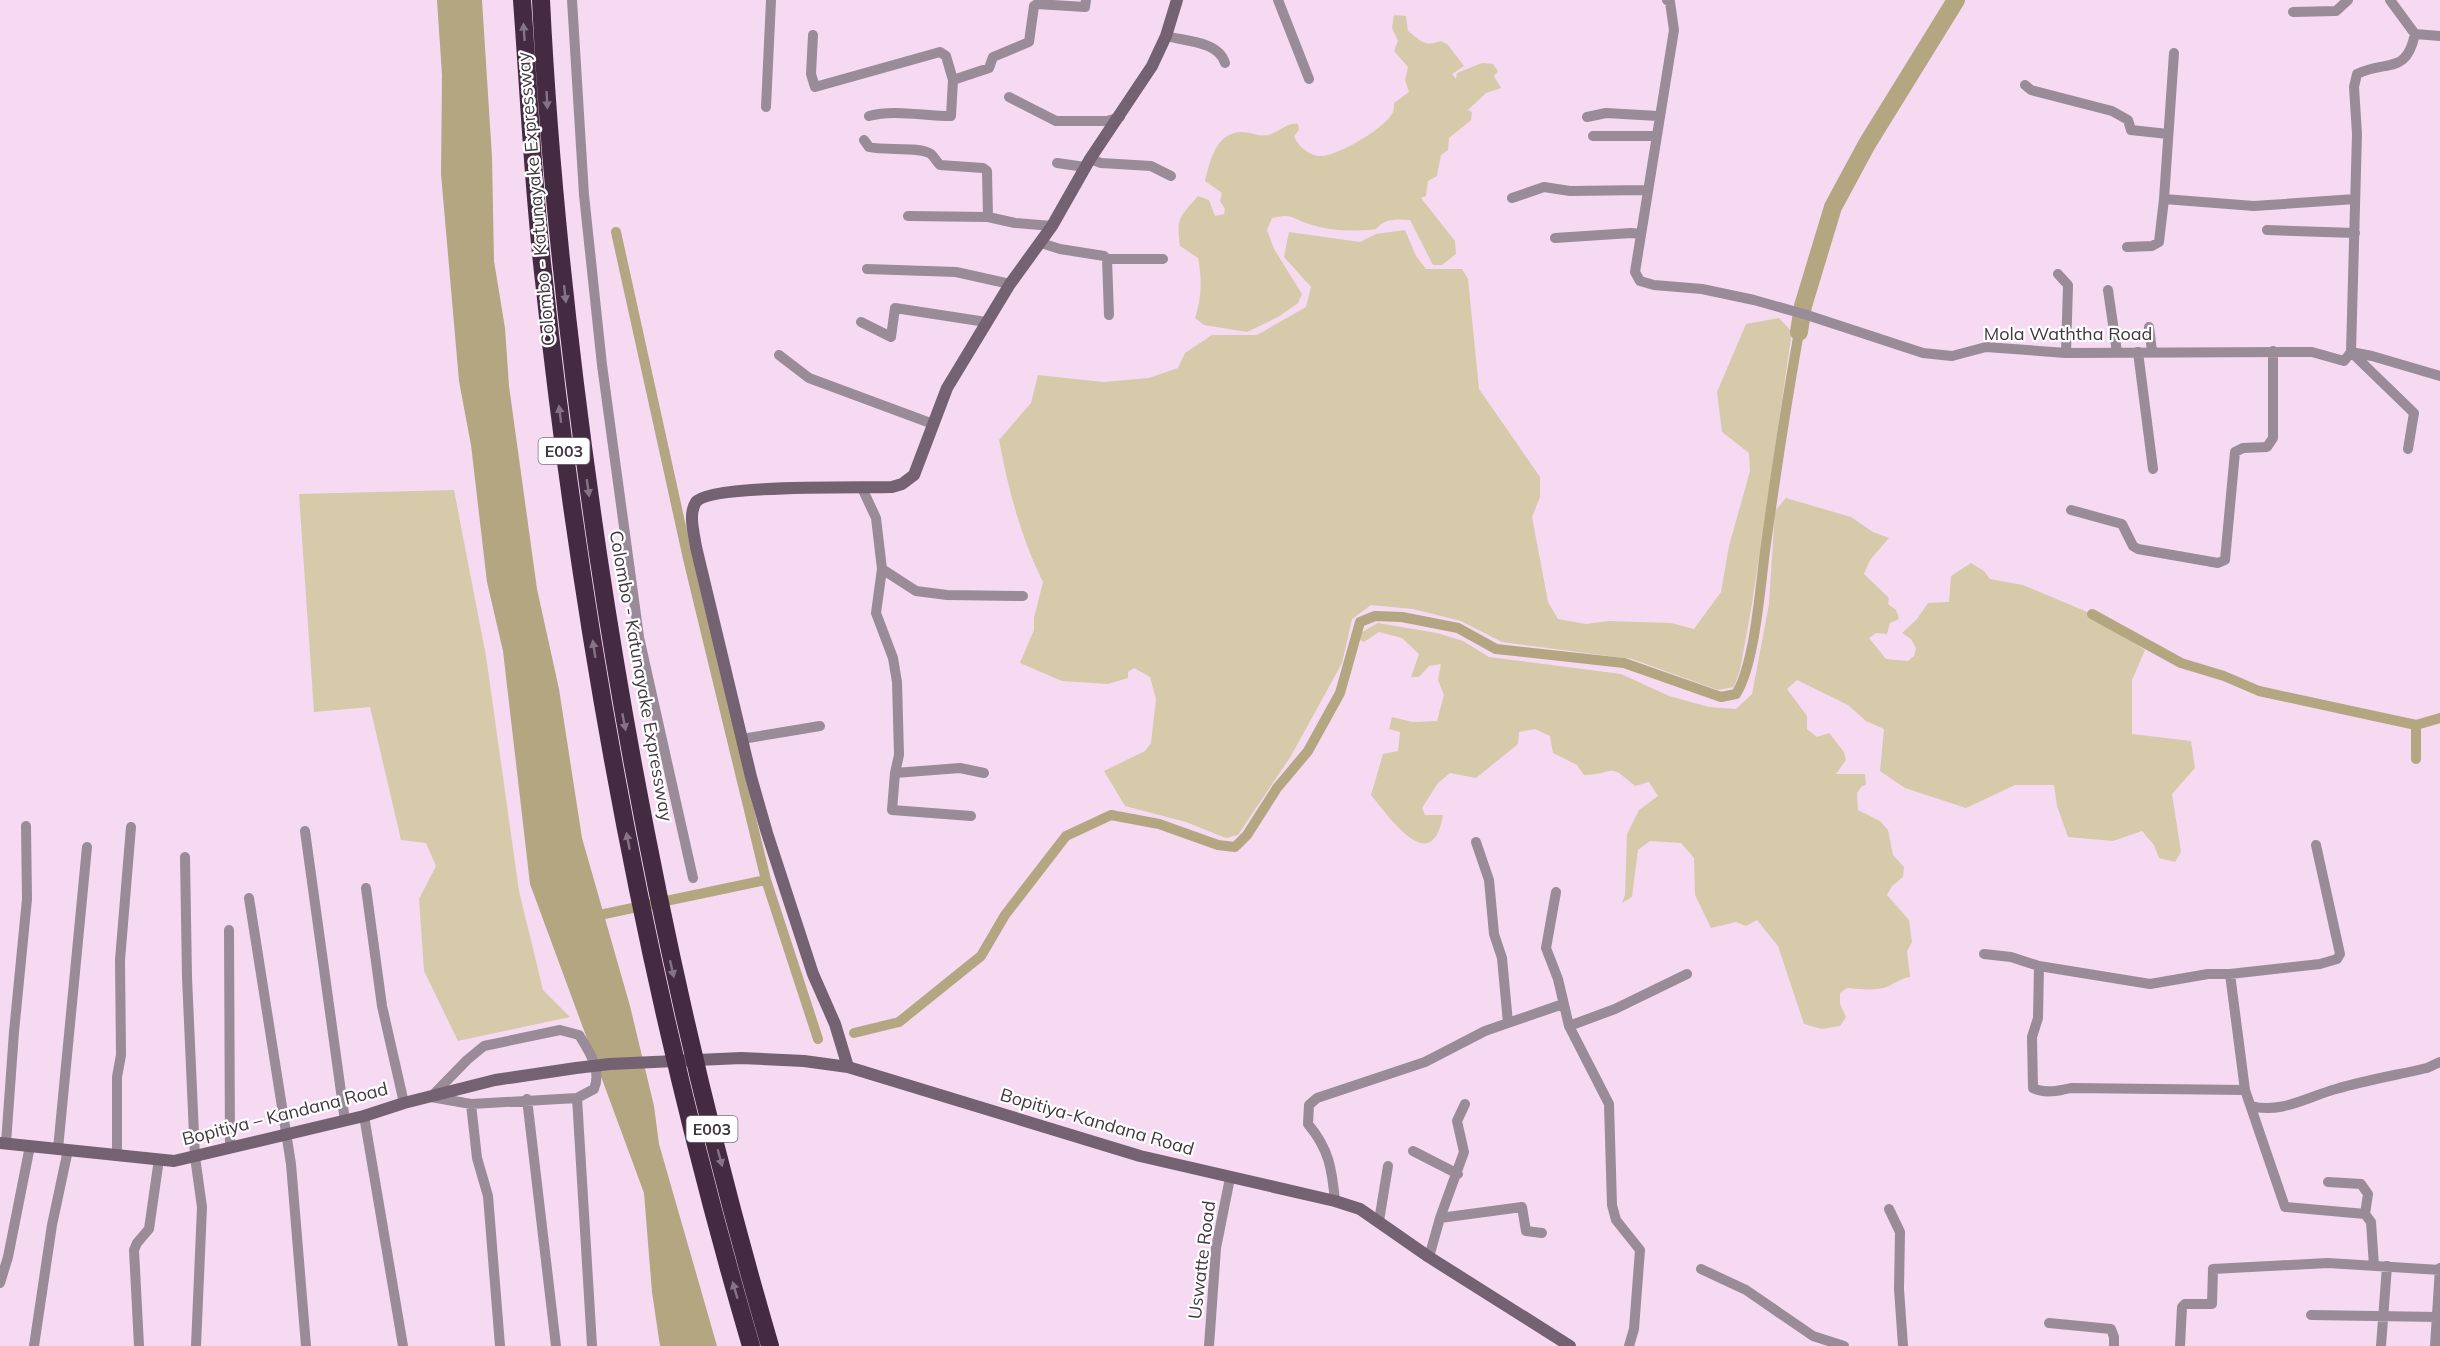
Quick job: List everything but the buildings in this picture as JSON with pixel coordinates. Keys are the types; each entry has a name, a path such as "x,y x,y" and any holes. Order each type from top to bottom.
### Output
{"highway":[{"name":"Colombo - Katunayake Expressway","path":"522,0 543,278 566,469 594,653 641,906 693,1128 751,1346"},
{"name":"Colombo - Katunayake Expressway","path":"541,0 549,143 578,418 619,695 659,903 699,1081 770,1346"}],"street":[{"path":"573,0 584,195 602,365 637,626 693,878"},
{"path":"766,106 771,0"},
{"path":"953,80 989,68 993,57 1029,42 1034,6 1037,4 1085,7 1086,0"},
{"path":"848,1067 835,1024 813,974 780,872 742,739 696,547 692,512 695,503 701,497 725,492 765,489 892,487 909,480 918,468 947,388 1010,284 1041,243 1088,163 1152,66 1166,36 1177,0"},
{"path":"1278,0 1309,79"},
{"name":"Mola Waththa Road","path":"1667,0 1670,2 1674,30 1658,116 1635,272 1640,281 1654,285 1702,289 1802,314 1923,353 1952,356 1986,347 2066,353 2312,352 2344,361 2351,352"},
{"path":"2294,12 2336,11 2348,0"},
{"path":"2390,0 2415,34 2440,36"},
{"path":"2409,449 2414,413 2351,352 2357,134 2354,87 2356,74 2367,68 2399,63 2406,58 2415,34"},
{"path":"813,35 811,74 815,87 940,52 946,56 953,80 951,116 919,116 885,111 869,116"},
{"path":"1166,36 1209,46 1223,56 1225,63"},
{"path":"2127,247 2152,246 2159,242 2174,53"},
{"path":"2025,85 2031,90 2112,111 2128,120 2131,130 2168,134"},
{"path":"1009,97 1056,121 1107,121 1120,117"},
{"path":"1587,117 1606,113 1658,116"},
{"path":"1593,136 1655,136"},
{"path":"864,140 869,147 882,150 914,150 930,153 940,165 983,168 987,171 988,217"},
{"path":"1057,163 1151,166 1171,176"},
{"path":"1512,198 1544,187 1570,192 1647,190"},
{"path":"2164,199 2190,203 2254,206 2355,199"},
{"path":"908,216 988,217 1015,224 1052,226"},
{"path":"2267,230 2355,233"},
{"path":"1555,238 1631,232 1641,234"},
{"path":"1041,243 1060,249 1104,256 1107,259 1164,259"},
{"path":"1107,259 1109,315"},
{"path":"867,269 956,272 1010,284"},
{"path":"2058,274 2068,285 2066,353"},
{"path":"2108,290 2117,352"},
{"path":"861,322 891,337 895,308 986,322"},
{"path":"2149,327 2152,351"},
{"path":"2071,510 2122,524 2133,546 2138,549 2218,563 2225,560 2235,452 2243,448 2267,447 2273,438 2272,351"},
{"path":"2138,352 2153,469"},
{"path":"2351,352 2440,376"},
{"path":"779,355 809,378 933,424"},
{"path":"862,488 876,518 882,569 876,613 893,658 897,682 899,755 892,810 971,816"},
{"path":"882,569 916,591 947,595 1023,596"},
{"path":"742,739 820,726"},
{"path":"895,773 960,768 984,773"},
{"path":"3,1143 27,899 26,826"},
{"path":"117,1155 117,1077 121,1055 120,960 131,827"},
{"path":"305,831 345,1121"},
{"path":"1476,842 1489,880 1494,934 1502,958 1508,1023"},
{"path":"1984,954 2011,957 2039,966 2150,984 2208,974 2230,974 2320,964 2337,959 2340,954 2316,845"},
{"path":"34,1346 63,1150 87,847"},
{"path":"185,857 187,977 195,1157 202,1207 196,1346"},
{"path":"366,888 382,1005 404,1103"},
{"path":"1556,892 1546,948 1558,979 1569,1026 1609,1104 1612,1205 1616,1220 1640,1250 1634,1329 1629,1346"},
{"path":"249,898 291,1164 306,1346"},
{"path":"228,930 230,1147"},
{"path":"2039,966 2038,1018 2032,1037 2033,1088 2046,1091 2071,1088 2245,1090"},
{"path":"1569,1026 1616,1009 1687,974"},
{"path":"2230,974 2245,1090 2285,1207 2366,1214"},
{"path":"1335,1201 1332,1166 1321,1139 1308,1124 1309,1105 1317,1098 1425,1062 1485,1031 1563,1004"},
{"path":"560,1030 579,1035 592,1056 598,1079 594,1089 577,1098 527,1099 471,1104 431,1097 484,1046 560,1030"},
{"name":"Bopitiya-Kandana Road","path":"576,1068 709,1058 804,1060 848,1067 1140,1155 1335,1201 1359,1209 1379,1221 1430,1257 1567,1345"},
{"path":"2251,1106 2264,1110 2280,1108 2335,1089 2427,1068 2440,1062"},
{"name":"Bopitiya – Kandana Road","path":"3,1143 174,1161 345,1121 404,1103 495,1080 576,1068"},
{"path":"577,1098 592,1346"},
{"path":"527,1099 556,1346"},
{"path":"471,1104 477,1158 488,1196 500,1346"},
{"path":"1430,1257 1440,1218 1458,1174 1464,1152 1457,1120 1465,1104"},
{"path":"364,1116 403,1346"},
{"path":"0,1283 8,1257 30,1146"},
{"path":"1413,1151 1458,1174"},
{"path":"139,1346 134,1250 148,1229 159,1159"},
{"path":"1379,1221 1388,1166"},
{"name":"Uswatte Road","path":"1209,1346 1216,1248 1230,1178"},
{"path":"2328,1182 2361,1184 2368,1194 2366,1214 2371,1222 2374,1266"},
{"path":"1440,1218 1522,1207 1526,1232 1542,1233"},
{"path":"1889,1209 1900,1232 1899,1289 1903,1346"},
{"path":"2180,1346 2182,1307 2185,1304 2212,1304 2213,1269 2328,1263 2440,1269 2439,1313 2435,1346"},
{"path":"2382,1346 2387,1266"},
{"path":"1701,1269 1746,1290 1812,1341 1844,1346"},
{"path":"2310,1315 2384,1316 2439,1313"},
{"path":"2049,1323 2111,1329 2114,1346"}],"shaded area":[{"path":"437,0 482,0 492,157 494,261 505,328 509,386 537,589 559,689 582,838 630,1006 654,1106 659,1144 717,1346 660,1346 652,1292 644,1193 530,884 503,651 487,582 471,445 459,381 441,174 442,75"},
{"path":"1394,15 1406,16 1408,31 1423,42 1441,41 1448,45 1464,66 1452,74 1456,79 1457,73 1482,63 1493,64 1498,71 1494,76 1501,88 1486,93 1468,110 1472,112 1471,120 1449,138 1448,150 1441,155 1437,176 1428,181 1426,196 1421,198 1455,241 1456,254 1442,265 1433,265 1410,220 1392,220 1376,229 1351,231 1317,226 1288,216 1272,218 1267,230 1274,249 1302,294 1298,303 1278,317 1247,332 1204,325 1195,318 1201,288 1198,258 1180,246 1179,223 1183,213 1198,196 1209,200 1215,216 1224,214 1225,209 1220,201 1222,193 1205,181 1219,143 1232,134 1240,132 1268,135 1290,125 1298,124 1299,130 1294,136 1299,144 1310,153 1323,156 1340,151 1382,125 1393,111 1394,103 1409,92 1405,80 1408,67 1394,51 1398,41 1392,28"},
{"path":"1405,230 1416,256 1426,269 1462,269 1468,279 1479,389 1540,477 1540,497 1532,517 1548,602 1558,619 1586,624 1608,621 1671,623 1694,629 1721,592 1729,546 1750,471 1749,453 1722,432 1717,392 1746,324 1779,318 1792,332 1752,604 1740,670 1734,687 1718,690 1632,659 1502,642 1461,621 1413,609 1371,605 1352,619 1342,663 1291,756 1238,835 1226,838 1186,822 1125,806 1104,771 1145,751 1151,743 1156,699 1150,677 1134,668 1128,672 1128,678 1108,684 1062,681 1020,663 1034,630 1034,618 1043,582 1016,512 999,440 1031,403 1038,375 1103,382 1149,378 1178,368 1185,353 1212,335 1257,335 1306,307 1311,287 1284,257 1289,232 1360,242 1376,234"},
{"path":"454,490 486,656 519,891 543,990 570,1017 458,1041 424,971 419,899 436,866 426,843 401,840 370,707 314,712 299,494"},
{"path":"1786,498 1851,517 1873,532 1889,538 1870,560 1864,574 1889,598 1888,604 1896,610 1899,619 1890,623 1887,634 1876,633 1869,638 1886,659 1908,661 1914,656 1916,648 1911,639 1902,633 1917,619 1928,603 1949,602 1951,576 1971,563 1984,571 1990,579 2023,585 2085,611 2145,650 2132,680 2132,734 2191,741 2195,768 2172,794 2181,852 2175,862 2159,858 2154,845 2142,831 2113,841 2068,837 2057,806 2054,785 2015,785 1966,808 1905,788 1880,771 1884,729 1866,721 1848,705 1797,680 1787,689 1807,716 1807,729 1817,737 1829,733 1844,752 1846,760 1836,774 1865,774 1866,785 1862,786 1857,793 1858,810 1880,821 1888,830 1893,855 1904,867 1903,877 1892,886 1887,895 1909,920 1912,942 1907,951 1910,977 1882,988 1847,988 1840,993 1840,1004 1846,1017 1840,1026 1822,1029 1804,1024 1778,946 1757,920 1746,926 1736,922 1711,928 1695,895 1694,858 1681,843 1650,841 1638,850 1632,897 1622,903 1625,895 1627,834 1639,810 1658,796 1649,782 1635,786 1615,771 1584,775 1577,765 1553,753 1550,736 1535,729 1519,732 1518,744 1476,778 1450,773 1438,783 1422,808 1425,815 1443,815 1438,833 1430,842 1420,843 1410,838 1371,795 1383,754 1398,751 1400,732 1389,729 1392,717 1413,722 1437,721 1444,695 1438,680 1441,664 1429,666 1419,677 1411,677 1419,654 1402,638 1379,632 1364,642 1360,640 1362,632 1378,623 1437,633 1463,641 1489,657 1621,674 1669,696 1709,707 1736,709 1752,694 1769,604 1775,511"}],"waterway":[{"path":"1799,332 1803,306 1833,207 1867,144 1956,0"},
{"path":"616,232 689,563 766,880 818,1039"},
{"path":"854,1033 899,1022 981,956 1005,915 1066,836 1111,815 1159,824 1218,845 1235,847 1247,835 1277,788 1308,751 1340,693 1360,622 1375,616 1402,617 1458,628 1496,649 1624,663 1721,697 1736,694 1748,664 1756,625 1777,469 1799,332"},
{"path":"2092,614 2181,663 2224,676 2259,691 2416,725"},
{"path":"2416,759 2416,725 2440,718"},
{"path":"590,917 766,880"}]}
